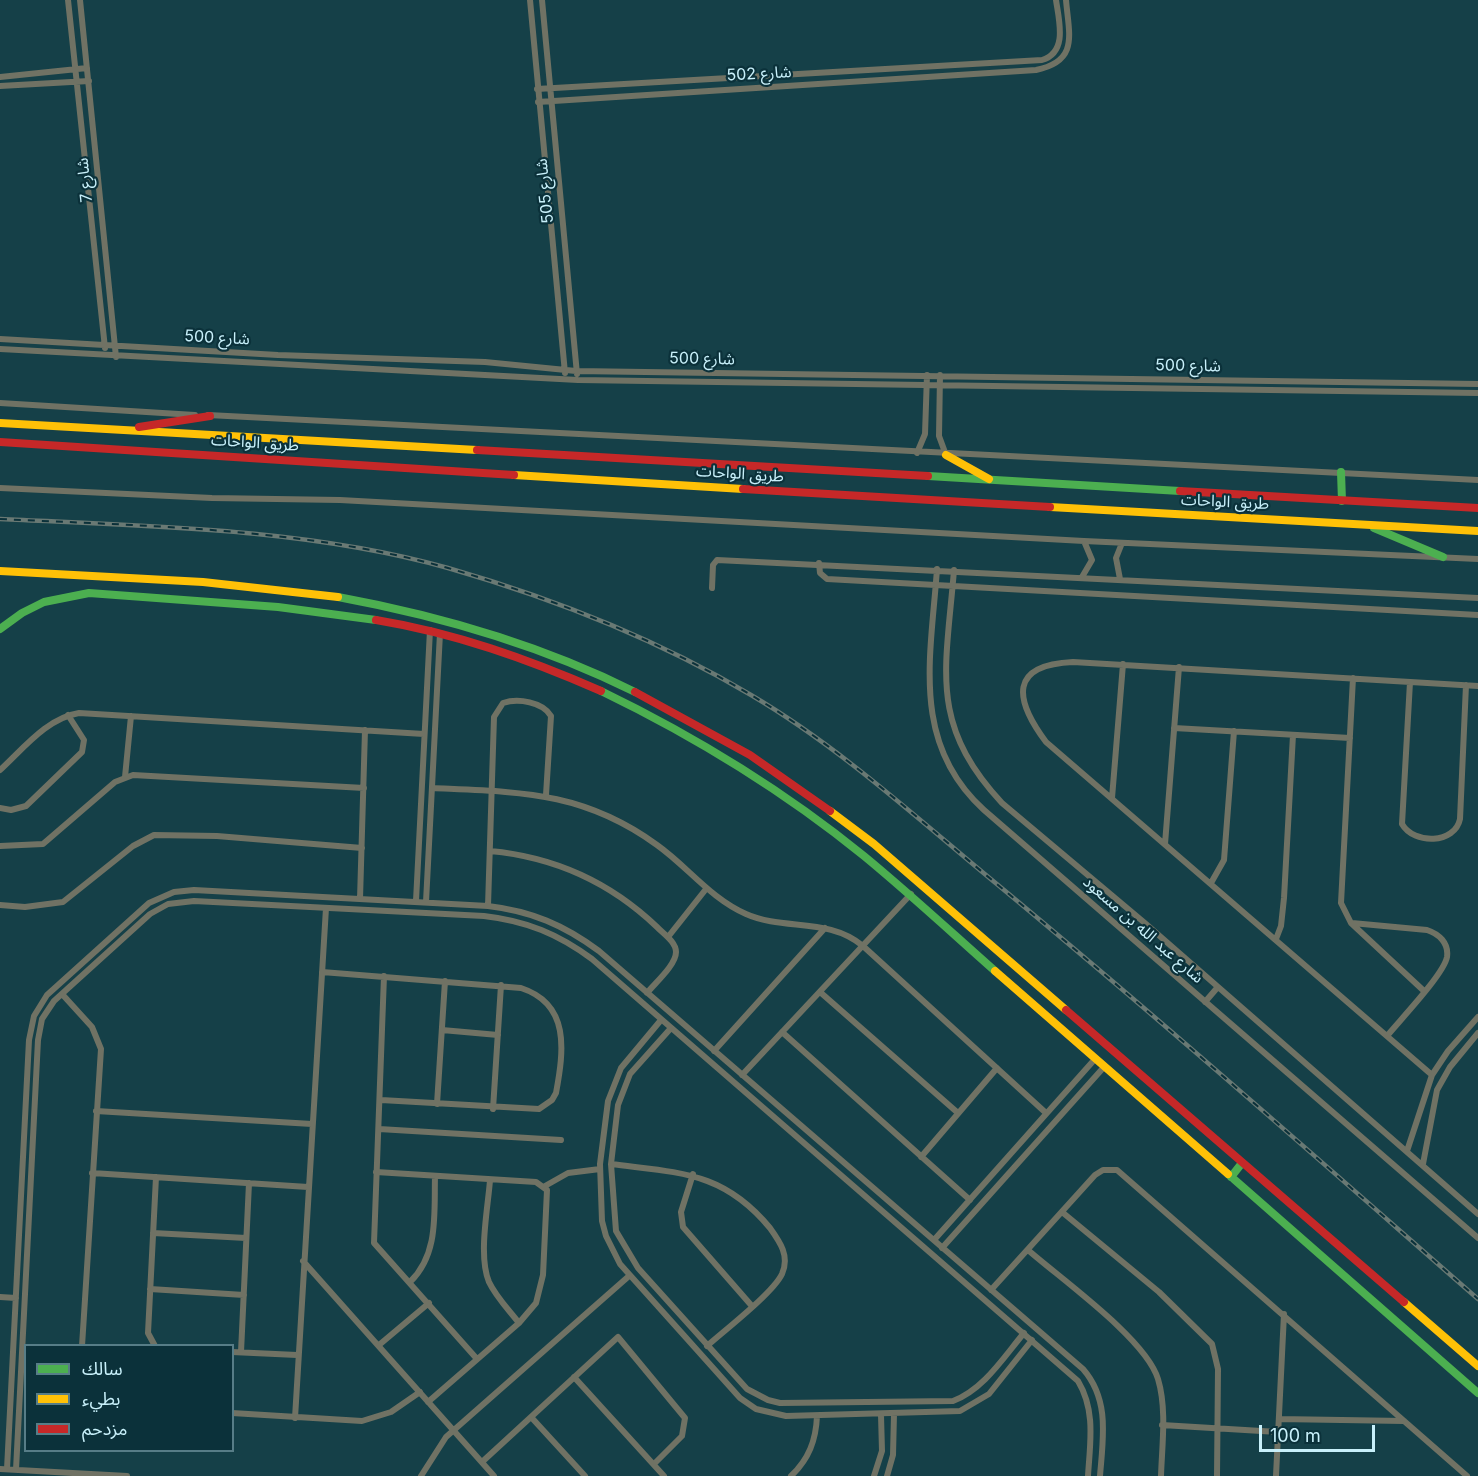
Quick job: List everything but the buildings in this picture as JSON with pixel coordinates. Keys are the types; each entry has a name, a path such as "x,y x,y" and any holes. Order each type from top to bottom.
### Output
{"main road":[{"path":"118,431 210,416"},
{"name":"طريق الواحات","path":"0,423 1478,508"},
{"name":"طريق الواحات","path":"0,442 898,499 1478,531"},
{"path":"946,455 992,480"},
{"path":"1341,472 1342,501"},
{"path":"1365,525 1443,557"},
{"path":"0,571 263,586 325,594 430,616 508,639 588,669 686,717 829,808 874,844 1478,1366"},
{"path":"89,594 90,576"},
{"path":"0,629 16,615 37,602 60,595 89,594 236,603 325,612 430,630 505,652 611,696 750,774 818,819 911,894 1104,1067 1478,1393"},
{"path":"864,856 874,844"},
{"path":"1231,1177 1242,1163"}],"street":[{"name":"شارع 7","path":"68,0 106,356"},
{"name":"شارع 7","path":"80,0 116,357"},
{"name":"شارع 505","path":"530,0 566,379"},
{"name":"شارع 505","path":"542,0 578,380"},
{"name":"شارع 502","path":"537,89 980,66 1049,58 1060,38 1056,0"},
{"name":"شارع 502","path":"538,102 1036,70 1050,67 1061,61 1070,40 1066,0"},
{"path":"980,66 981,75"},
{"path":"87,68 2,76 3,86 89,81"},
{"path":"908,68 909,79"},
{"name":"شارع 500","path":"0,339 116,347 485,362 576,371 1478,384"},
{"path":"38,341 38,352"},
{"name":"شارع 500","path":"0,349 116,357 483,373 578,380 1478,393"},
{"path":"862,385 863,375"},
{"path":"917,453 925,434 927,375"},
{"path":"940,375 939,436 946,455"},
{"path":"1046,377 1046,388"},
{"path":"1104,378 1105,389"},
{"path":"1251,391 1252,381"},
{"path":"1405,382 1405,392"},
{"name":"طريق الواحات","path":"0,403 946,455 1478,480"},
{"path":"0,488 212,498 339,500 1122,543 1478,559"},
{"path":"1082,578 1092,560 1084,541"},
{"path":"1120,579 1116,558 1122,543"},
{"path":"712,588 713,565 717,560 819,563 1478,598"},
{"path":"819,563 820,573 827,579 1478,615"},
{"name":"شارع عبد الله بن مسعود","path":"937,569 928,684 930,706 942,750 952,770 980,806 1478,1238"},
{"name":"شارع عبد الله بن مسعود","path":"954,570 947,699 954,730 971,766 1002,803 1407,1150 1478,1214"},
{"path":"416,901 430,630"},
{"path":"426,902 440,633"},
{"path":"1432,1075 1046,742 1028,715 1022,694 1030,674 1039,667 1054,663 1179,667 1478,686"},
{"path":"1112,798 1123,664"},
{"path":"1165,844 1179,667"},
{"path":"1353,678 1341,891 1345,914 1351,923 1424,991"},
{"path":"1410,682 1402,824 1406,832 1414,836 1444,838 1452,835 1458,828 1460,819 1466,685"},
{"path":"488,906 494,717 503,703 514,701 540,705 551,716 546,795"},
{"path":"0,770 52,723 68,715 131,716 424,734"},
{"path":"0,808 11,810 26,806 82,752 84,740 68,715"},
{"path":"125,777 131,716"},
{"path":"1174,728 1350,738"},
{"path":"360,899 365,730"},
{"path":"1211,883 1224,860 1234,731"},
{"path":"1276,939 1281,927 1284,906 1293,735"},
{"path":"0,846 43,844 115,782 140,774 364,788"},
{"path":"432,788 546,795 591,809 629,827 683,866 706,889 726,904 749,915 774,922 846,933 1046,1113"},
{"path":"0,905 25,907 63,902 133,846 154,835 217,836 362,848"},
{"path":"490,851 533,857 575,871 625,899 668,937 674,945 676,955 647,993"},
{"path":"668,937 706,889"},
{"path":"127,1476 3,1469 10,1417 30,1028 39,1005 115,933 149,903 174,892 260,894 488,906 530,913 575,934 647,993 1088,1374 1101,1400 1103,1434 1100,1476"},
{"path":"259,904 260,894"},
{"path":"742,1075 911,894"},
{"path":"16,1470 37,1062 42,1019 62,994 150,914 168,904 194,901 452,914 504,919 550,931 592,959 1069,1372 1085,1392 1091,1418 1088,1476"},
{"path":"452,914 453,903"},
{"path":"295,1418 297,1355 326,908"},
{"path":"1351,923 1427,930 1436,933 1444,940 1447,959 1387,1036"},
{"path":"714,1051 825,928"},
{"path":"115,933 121,941"},
{"path":"322,972 501,985 533,992 544,999 558,1021 560,1051 556,1092 546,1105 531,1110 493,1109 381,1100"},
{"path":"384,976 374,1243 477,1359"},
{"path":"438,1104 445,981"},
{"path":"493,1109 501,985"},
{"path":"1205,1002 1217,988"},
{"path":"820,992 958,1113"},
{"path":"62,994 92,1027 100,1044 82,1344"},
{"path":"1407,1150 1432,1075 1478,1017"},
{"path":"661,1020 621,1068 613,1084 604,1118 600,1169 602,1214 606,1236 629,1276 740,1398 756,1409 771,1414 881,1415 941,1414 960,1411 989,1394 1032,1340"},
{"path":"671,1028 630,1074 618,1105 611,1164 616,1231 625,1251 747,1389 768,1400 825,1404 953,1401 968,1395 980,1385 1024,1333"},
{"path":"1423,1164 1437,1090 1450,1066 1477,1035 1467,1029"},
{"path":"442,1030 498,1035"},
{"path":"782,1032 970,1200"},
{"path":"934,1240 1095,1059"},
{"path":"28,1062 37,1062"},
{"path":"942,1248 1104,1067"},
{"path":"921,1157 997,1068"},
{"path":"96,1111 312,1124"},
{"path":"379,1129 561,1140"},
{"path":"611,1164 693,1174 713,1182 747,1204 779,1240 784,1250 785,1261 778,1281 707,1346"},
{"path":"544,1186 568,1173 600,1169"},
{"path":"991,1290 1099,1172 1108,1169 1121,1172 1467,1476"},
{"path":"376,1172 536,1182 544,1186 548,1195 542,1285 533,1308 519,1323 428,1402"},
{"path":"92,1173 308,1187"},
{"path":"693,1174 681,1212 683,1227 752,1305"},
{"path":"410,1282 424,1266 431,1247 435,1176"},
{"path":"155,1344 148,1333 156,1177"},
{"path":"490,1180 485,1256 487,1275 494,1291 519,1323"},
{"path":"241,1353 249,1183"},
{"path":"1062,1212 1159,1292 1212,1344 1218,1369 1217,1476"},
{"path":"20,1218 29,1218"},
{"path":"153,1233 246,1238"},
{"path":"1028,1250 1118,1327 1145,1354 1158,1378 1162,1425 1161,1476"},
{"path":"303,1261 494,1476"},
{"path":"421,1476 440,1444 453,1430 629,1276"},
{"path":"150,1289 244,1296"},
{"path":"0,1297 16,1299"},
{"path":"379,1345 429,1303"},
{"path":"1276,1476 1284,1314"},
{"path":"482,1462 618,1337 685,1418 682,1436 654,1464"},
{"path":"234,1352 297,1355"},
{"path":"574,1377 664,1476"},
{"path":"234,1413 347,1422 370,1419 391,1412 420,1392"},
{"path":"887,1476 893,1455 894,1414"},
{"path":"874,1476 882,1451 881,1415"},
{"path":"791,1476 805,1460 812,1446 817,1416"},
{"path":"10,1417 19,1418"},
{"path":"531,1417 585,1476"},
{"path":"1279,1419 1405,1421"},
{"path":"1162,1425 1278,1432"},
{"path":"1090,1433 1103,1434"}],"railway":[{"path":"0,519 226,531 339,544 394,555 448,568 526,593 603,622 679,656 751,695 784,716 878,785 1240,1090 1478,1299"}],"traffic: fast":[{"path":"1341,472 1342,501"},
{"path":"928,476 1180,491"},
{"path":"1374,528 1443,557"},
{"path":"0,629 22,613 44,602 89,593 278,607 376,620"},
{"path":"338,597 415,613 490,634 563,660 635,692"},
{"path":"601,691 704,746 802,809 881,870 995,971"},
{"path":"1231,1177 1242,1163"},
{"path":"1228,1174 1478,1393"}],"traffic: slow":[{"path":"0,423 477,450"},
{"path":"946,455 989,479"},
{"path":"514,475 743,489"},
{"path":"1050,507 1478,531"},
{"path":"0,571 203,582 338,597"},
{"path":"830,811 874,844 1066,1010"},
{"path":"995,971 1228,1174"},
{"path":"1404,1302 1478,1366"}],"traffic: jam":[{"path":"139,427 210,416"},
{"path":"0,442 514,475"},
{"path":"477,450 928,476"},
{"path":"743,489 1050,507"},
{"path":"1180,491 1478,508"},
{"path":"376,620 434,632 491,648 601,691"},
{"path":"635,692 750,755 830,811"},
{"path":"1066,1010 1404,1302"}]}
